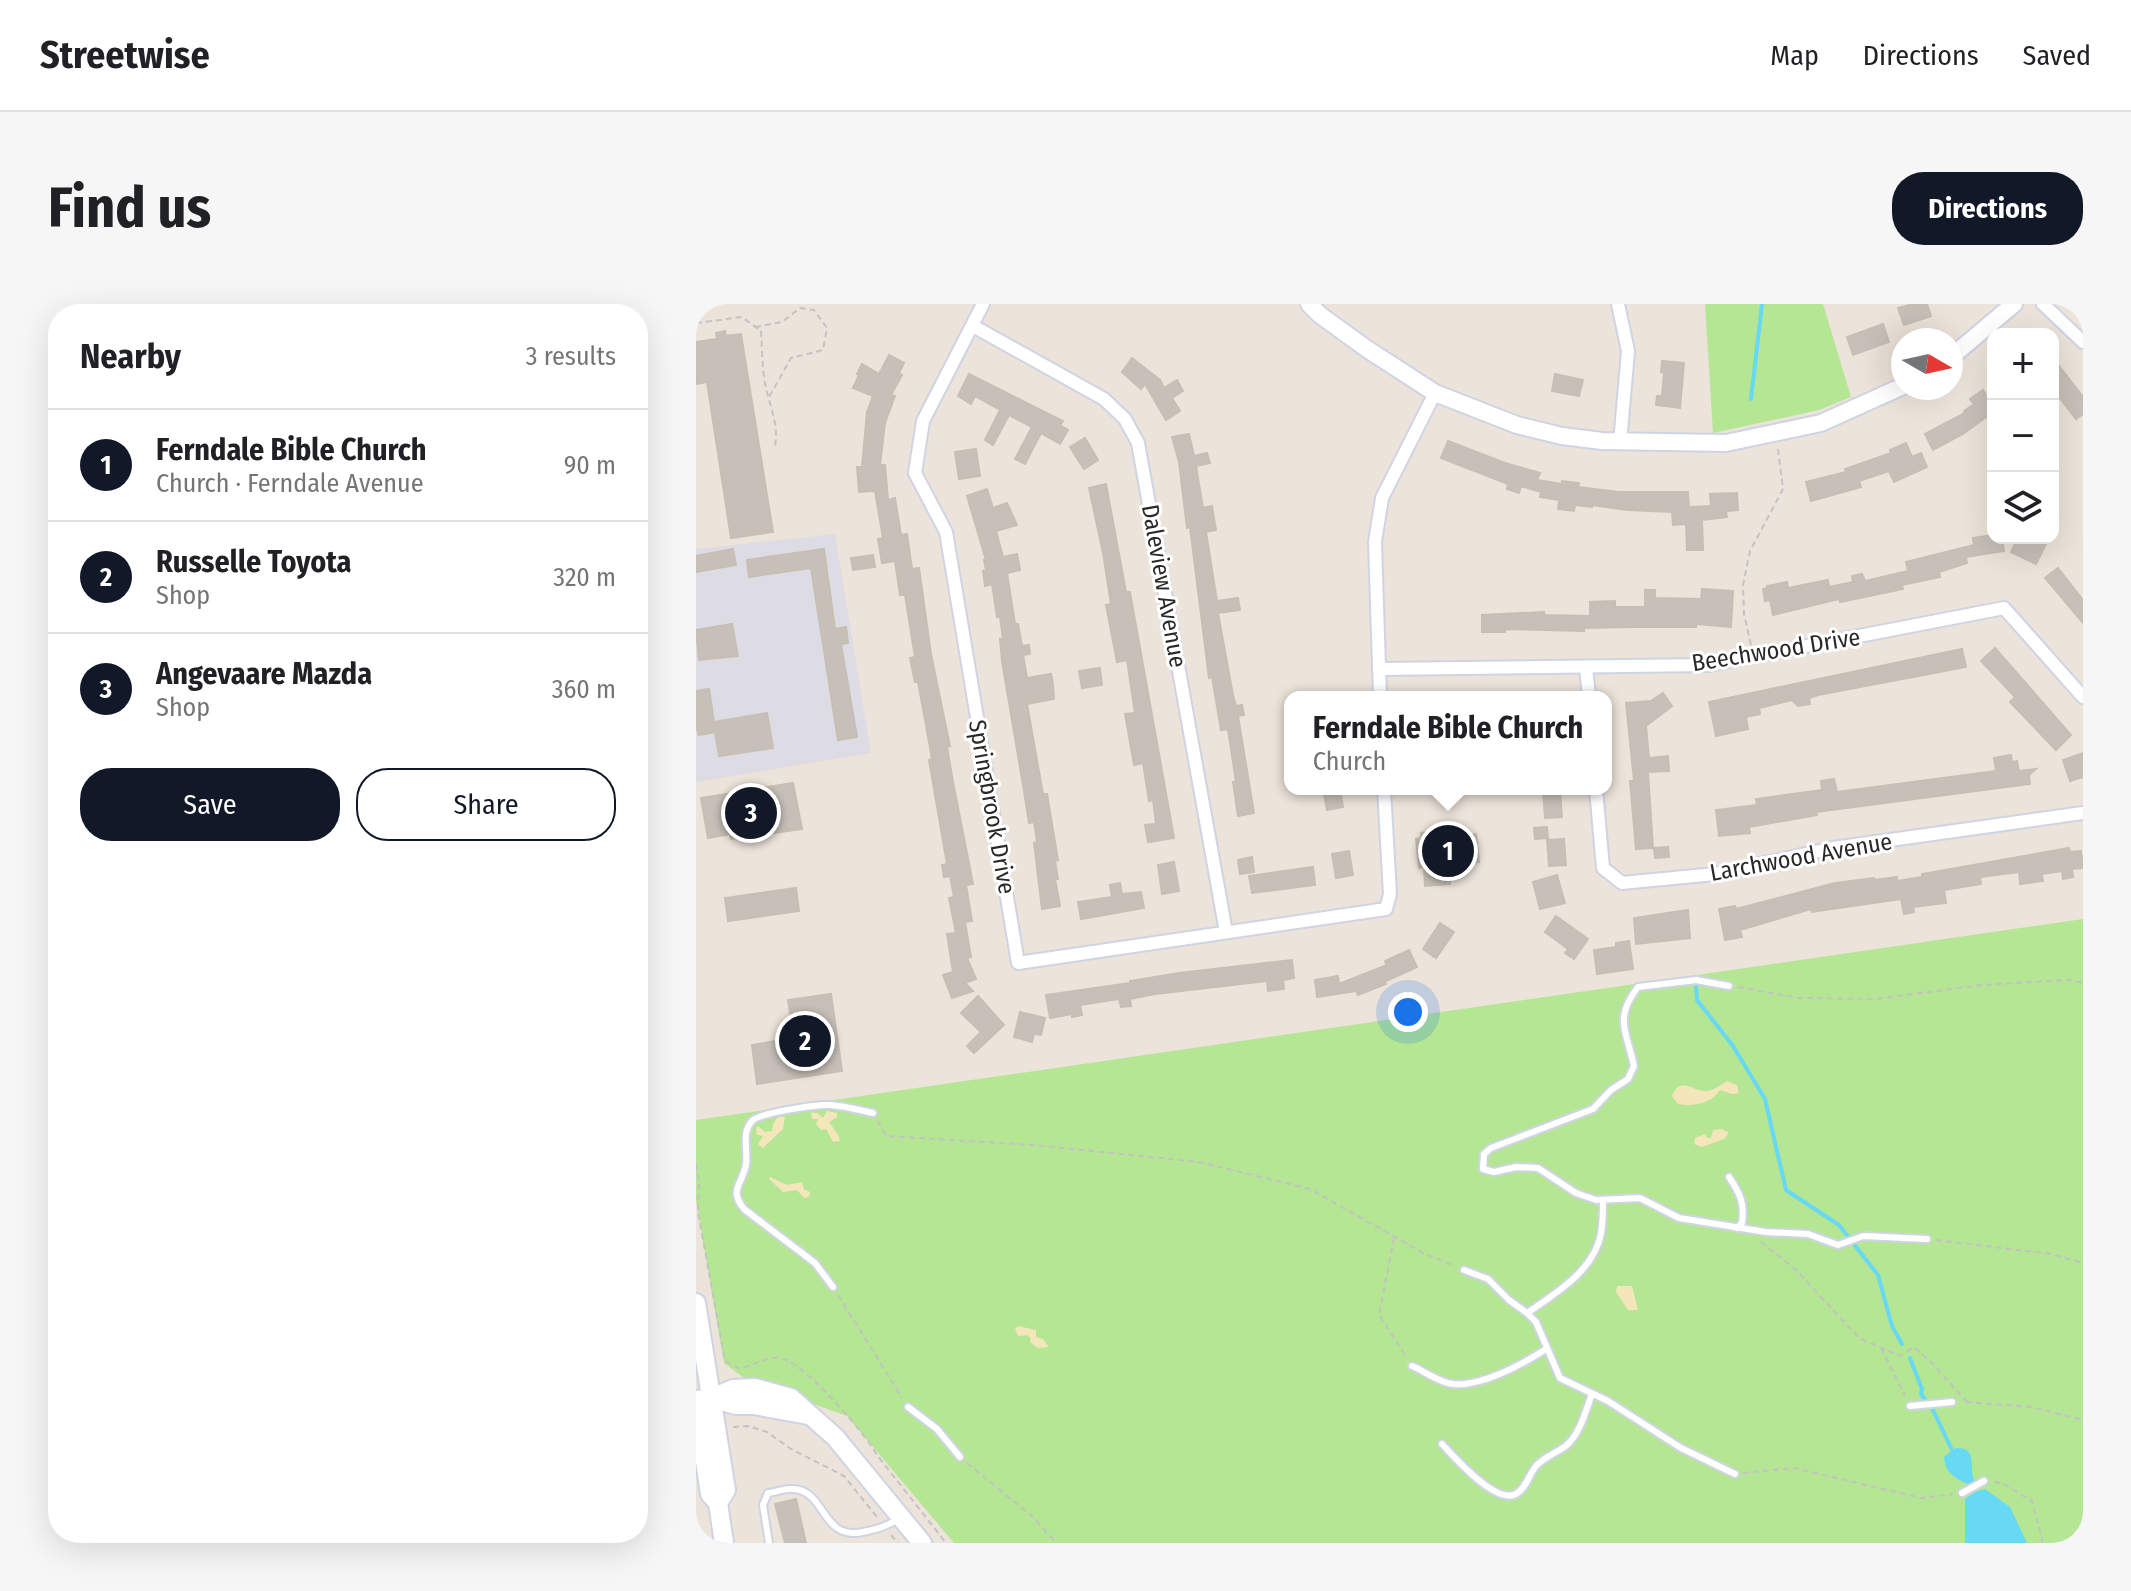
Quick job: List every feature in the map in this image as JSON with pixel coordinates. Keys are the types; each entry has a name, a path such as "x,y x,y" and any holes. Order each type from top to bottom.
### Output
{"main road":[{"path":"696,1303 710,1494 718,1503 724,1543"},
{"path":"701,1400 733,1389 755,1388 791,1398 835,1437 893,1522 922,1543"}],"street":[{"name":"Springbrook Drive","path":"983,304 923,421 915,473 946,532 1018,963 1386,909 1390,894 1384,795"},
{"path":"1309,304 1367,349 1435,393 1517,425 1562,436 1620,443 1726,443 1821,423 1891,391"},
{"path":"1618,304 1628,351 1620,443"},
{"path":"1963,347 2014,304"},
{"path":"2043,304 2083,342"},
{"name":"Daleview Avenue","path":"973,326 1104,399 1125,419 1138,443 1226,932"},
{"path":"1380,691 1375,542 1382,498 1435,393"},
{"name":"Beechwood Drive","path":"1379,669 1709,665 2004,608 2083,697"},
{"path":"1586,667 1588,691"},
{"name":"Larchwood Avenue","path":"1597,795 1603,868 1622,883 1715,874 1833,848 2083,813"}],"lane":[{"path":"1729,986 1696,980 1638,987 1622,1023 1634,1066 1628,1079 1579,1117 1491,1148 1484,1154 1483,1169 1538,1168 1576,1193 1603,1201 1615,1197 1640,1198 1679,1218 1740,1228 1808,1234 1840,1245 1863,1236 1927,1239"},
{"path":"833,1287 815,1263 744,1209 738,1201 735,1194 746,1164 745,1138 752,1121 762,1114 829,1105 873,1113"},
{"path":"1729,1177 1743,1205 1740,1228"},
{"path":"1527,1313 1567,1286 1590,1258 1601,1236 1603,1201"},
{"path":"1464,1270 1488,1279 1536,1322 1560,1378 1659,1436 1735,1474"},
{"path":"1412,1366 1452,1384 1482,1380 1546,1349"},
{"path":"1442,1444 1492,1491 1507,1497 1516,1494 1539,1463 1570,1442 1592,1394"},
{"path":"1913,1406 1952,1402"},
{"path":"908,1407 937,1429 960,1457"},
{"path":"1962,1493 1984,1481"},
{"path":"769,1543 763,1505 768,1493 795,1488 813,1498 837,1530 853,1534 893,1522"},
{"path":"853,1534 857,1543"}],"path":[{"path":"755,327 782,322 800,308 814,310 827,328 823,350 791,358 769,397"},
{"path":"696,323 742,317 761,331 765,385 778,431 775,446"},
{"path":"1754,656 1744,614 1743,585 1750,551 1783,489 1778,449"},
{"path":"1729,986 1799,998 1875,999 1982,985 2068,980 2083,983"},
{"path":"873,1113 886,1136 1034,1145 1213,1165 1310,1189 1425,1254 1464,1270"},
{"path":"696,1164 698,1212 725,1361 738,1368 776,1357 794,1363 848,1415 946,1543"},
{"path":"1740,1228 1796,1270 1859,1338 1900,1356 1914,1347 1967,1402 2031,1407 2083,1420"},
{"path":"1394,1237 1379,1315 1412,1366"},
{"path":"1927,1239 2051,1254 2083,1263"},
{"path":"833,1287 908,1407"},
{"path":"1880,1347 1913,1406"},
{"path":"727,1428 748,1426 767,1432 791,1449 844,1476 893,1522 898,1543"},
{"path":"960,1457 1034,1518 1056,1543"},
{"path":"1735,1474 1794,1468 1921,1498 1962,1493"},
{"path":"1984,1481 2002,1483 2032,1501 2043,1543"}],"shaded area":[{"path":"835,534 871,753 696,782 696,549"}],"green space":[{"path":"1705,304 1823,304 1851,397 1819,410 1713,433"},
{"path":"2083,919 2083,1543 954,1543 847,1416 747,1380 724,1363 696,1200 696,1120"}],"sand":[{"path":"1727,1081 1737,1085 1739,1093 1720,1090 1707,1101 1690,1105 1678,1104 1672,1096 1679,1086 1708,1091"},
{"path":"827,1111 837,1113 837,1117 829,1122 840,1141 833,1142 826,1129 821,1130 816,1124 818,1119 812,1119 811,1113 823,1118"},
{"path":"778,1117 785,1117 783,1129 763,1148 758,1144 763,1136 757,1135 756,1129 758,1126 765,1132 772,1131"},
{"path":"1722,1129 1729,1133 1724,1139 1702,1147 1694,1144 1695,1138 1705,1134 1711,1138 1713,1130"},
{"path":"770,1177 787,1185 802,1182 804,1189 810,1192 809,1197 804,1198 797,1190 783,1192"},
{"path":"1617,1286 1632,1286 1638,1310 1628,1310 1616,1292"},
{"path":"1018,1326 1036,1330 1036,1337 1043,1339 1049,1347 1038,1348 1030,1342 1028,1335 1018,1336 1015,1329"}],"water":[{"path":"1956,1448 1968,1451 1975,1482 1967,1484 1948,1471 1944,1457"},
{"path":"1985,1489 2010,1507 2027,1543 1965,1543 1965,1499"}],"building":[{"path":"1927,304 1931,316 1904,325 1898,308"},
{"path":"1883,324 1889,342 1853,355 1847,337"},
{"path":"725,331 726,336 741,334 773,532 731,538 707,382 696,384 696,342 717,339 716,333"},
{"path":"889,355 904,363 899,373 902,375 891,395 895,396 885,423 880,465 885,465 888,500 895,498 901,535 907,534 912,569 919,568 931,654 973,884 966,885 972,921 965,922 971,957 967,958 976,979 965,983 973,991 952,998 943,975 953,972 947,934 956,933 949,898 954,897 950,876 944,877 942,865 947,864 926,725 910,658 915,657 905,595 900,595 895,561 882,563 878,539 883,538 875,491 859,492 857,467 862,467 867,412 873,396 853,388 862,364 879,374"},
{"path":"1132,358 1160,380 1164,388 1177,380 1183,391 1172,398 1180,411 1166,420 1145,384 1141,389 1122,372"},
{"path":"1662,361 1684,363 1680,408 1656,405 1657,396 1662,396"},
{"path":"2059,366 2083,397 2083,414 2076,419 2059,397"},
{"path":"969,374 1063,421 1060,425 1068,430 1060,444 1041,433 1025,464 1015,459 1032,427 1009,415 993,445 985,440 1000,410 975,396 971,404 958,396"},
{"path":"1555,374 1583,380 1579,396 1552,391"},
{"path":"1983,390 1987,396 1987,416 1933,450 1925,434 1965,413 1974,404 1970,399"},
{"path":"1189,434 1194,456 1207,453 1210,463 1196,466 1203,508 1212,506 1216,530 1206,532 1217,601 1238,598 1240,610 1218,613 1233,695 1236,706 1242,705 1244,715 1238,716 1254,813 1238,816 1228,729 1221,730 1212,677 1209,678 1190,527 1187,528 1179,462 1172,437"},
{"path":"1085,438 1098,460 1084,469 1070,447"},
{"path":"1448,441 1540,473 1537,480 1579,483 1578,487 1619,492 1688,492 1689,507 1711,506 1710,494 1737,493 1738,510 1726,511 1727,517 1702,520 1703,550 1687,550 1686,524 1673,525 1672,512 1592,505 1575,505 1574,511 1558,509 1559,500 1540,497 1541,492 1521,486 1519,493 1507,489 1508,484 1441,458"},
{"path":"1906,443 1912,457 1921,453 1927,467 1894,482 1889,471 1859,481 1861,487 1811,501 1806,482 1846,472 1845,469 1891,453 1890,450"},
{"path":"976,449 980,476 959,479 955,452"},
{"path":"1106,484 1126,592 1130,592 1174,838 1148,842 1145,825 1156,824 1153,800 1149,801 1143,763 1134,765 1125,714 1135,713 1127,660 1117,662 1106,605 1111,604 1103,553 1089,488"},
{"path":"987,489 993,508 1007,503 1017,525 996,531 1003,557 1017,554 1020,570 1007,573 1015,624 1018,624 1022,646 1029,645 1030,654 1023,655 1027,678 1051,674 1053,684 1054,699 1027,704 1058,860 1055,861 1058,879 1055,879 1060,906 1042,909 1034,843 1037,842 1034,822 1029,823 1002,661 1000,617 997,617 992,584 985,586 983,571 986,570 986,560 967,496"},
{"path":"1987,536 1987,544 2003,544 2004,551 1966,557 1967,563 1939,572 1940,577 1902,585 1903,589 1840,602 1839,599 1773,615 1770,600 1765,601 1763,589 1767,586 1787,582 1788,588 1828,580 1829,587 1853,582 1852,576 1862,574 1865,581 1908,571 1906,562 1974,545 1973,538"},
{"path":"2015,544 2046,544 2036,564 2011,552"},
{"path":"733,549 736,565 696,572 696,556"},
{"path":"824,549 835,629 846,627 848,643 841,644 857,737 838,740 811,568 749,577 747,560"},
{"path":"873,555 875,567 853,570 851,558"},
{"path":"2058,568 2083,600 2083,623 2045,578"},
{"path":"1702,589 1733,591 1731,627 1696,624 1696,627 1584,628 1584,631 1505,629 1505,632 1482,632 1482,615 1544,612 1544,615 1590,616 1590,602 1615,601 1615,607 1645,607 1645,590 1655,590 1655,598 1701,599"},
{"path":"732,624 738,656 699,660 696,630"},
{"path":"1995,648 2071,735 2056,750 2010,702 2015,697 1981,661"},
{"path":"1962,649 1966,667 1818,695 1809,698 1810,704 1798,706 1792,700 1759,708 1760,714 1746,717 1748,729 1716,736 1709,702"},
{"path":"1100,668 1102,685 1082,688 1079,671"},
{"path":"709,689 714,722 767,713 773,748 719,756 715,732 699,735 696,726 696,691"},
{"path":"1663,693 1672,706 1646,726 1649,758 1668,756 1669,771 1648,772 1653,848 1636,849 1630,781 1634,781 1626,703 1651,701"},
{"path":"2083,753 2083,777 2070,781 2063,760"},
{"path":"2011,755 2012,762 2017,761 2019,771 2036,769 2029,775 2030,784 1816,812 1817,815 1749,827 1750,833 1719,836 1716,810 1757,805 1756,799 1822,790 1821,781 1834,779 1837,792 1996,771 1994,758"},
{"path":"793,783 802,829 731,839 730,834 708,838 701,798"},
{"path":"1324,795 1341,795 1343,807 1327,810"},
{"path":"1543,795 1560,795 1562,817 1545,818"},
{"path":"1547,827 1548,838 1535,839 1534,828"},
{"path":"1440,831 1441,837 1476,834 1479,862 1448,865 1450,884 1425,886 1424,867 1419,868 1416,839 1421,838 1421,833"},
{"path":"1564,839 1566,865 1549,866 1547,840"},
{"path":"1668,847 1669,857 1655,858 1654,848"},
{"path":"2069,848 2070,852 2081,851 2083,868 2072,869 2073,877 2063,879 2062,871 2042,874 2043,881 2020,884 2019,872 1980,877 1981,884 1944,890 1946,903 1913,907 1914,912 1904,914 1901,899 1812,912 1811,909 1740,930 1742,937 1725,940 1719,909 1735,906 1736,909 1835,883 1897,877 1897,881"},
{"path":"1349,851 1353,875 1336,878 1332,854"},
{"path":"1252,857 1254,872 1240,874 1238,860"},
{"path":"1174,862 1179,891 1162,894 1158,865"},
{"path":"1313,867 1315,885 1252,893 1249,876"},
{"path":"1557,875 1565,903 1540,909 1533,882"},
{"path":"1120,883 1122,894 1141,892 1144,908 1081,919 1078,902 1112,897 1110,885"},
{"path":"796,888 799,911 728,921 725,898"},
{"path":"1688,910 1690,938 1636,944 1634,918"},
{"path":"1556,916 1588,939 1574,959 1565,953 1568,949 1545,932"},
{"path":"1440,923 1454,932 1436,958 1423,949"},
{"path":"1629,941 1633,969 1597,974 1594,950 1616,947 1616,943"},
{"path":"1409,950 1417,967 1384,982 1386,984 1358,995 1356,991 1317,997 1315,980 1338,976 1339,984 1387,965 1385,961"},
{"path":"1292,960 1294,978 1283,980 1284,989 1268,991 1267,981 1155,994 1130,999 1131,1006 1121,1007 1119,999 1080,1005 1082,1015 1050,1018 1046,995 1179,973"},
{"path":"831,994 842,1071 757,1084 752,1045 794,1038 788,1000"},
{"path":"978,996 1004,1025 974,1053 967,1046 981,1032 961,1013"},
{"path":"1020,1012 1045,1018 1041,1035 1034,1034 1032,1042 1014,1037"},
{"path":"796,1499 806,1543 785,1543 775,1504"}],"waterway":[{"path":"1751,399 1762,304"},
{"path":"1696,987 1697,1000 1733,1046 1765,1099 1786,1190 1839,1225 1878,1275 1892,1326 1902,1344"},
{"path":"1910,1358 1922,1389 1921,1394 1932,1408 1953,1452"}],"place":[{"name":"Angevaare Mazda","path":"751,813"},
{"name":"Ferndale Bible Church","path":"1448,851"},
{"name":"Russelle Toyota","path":"805,1041"}]}
